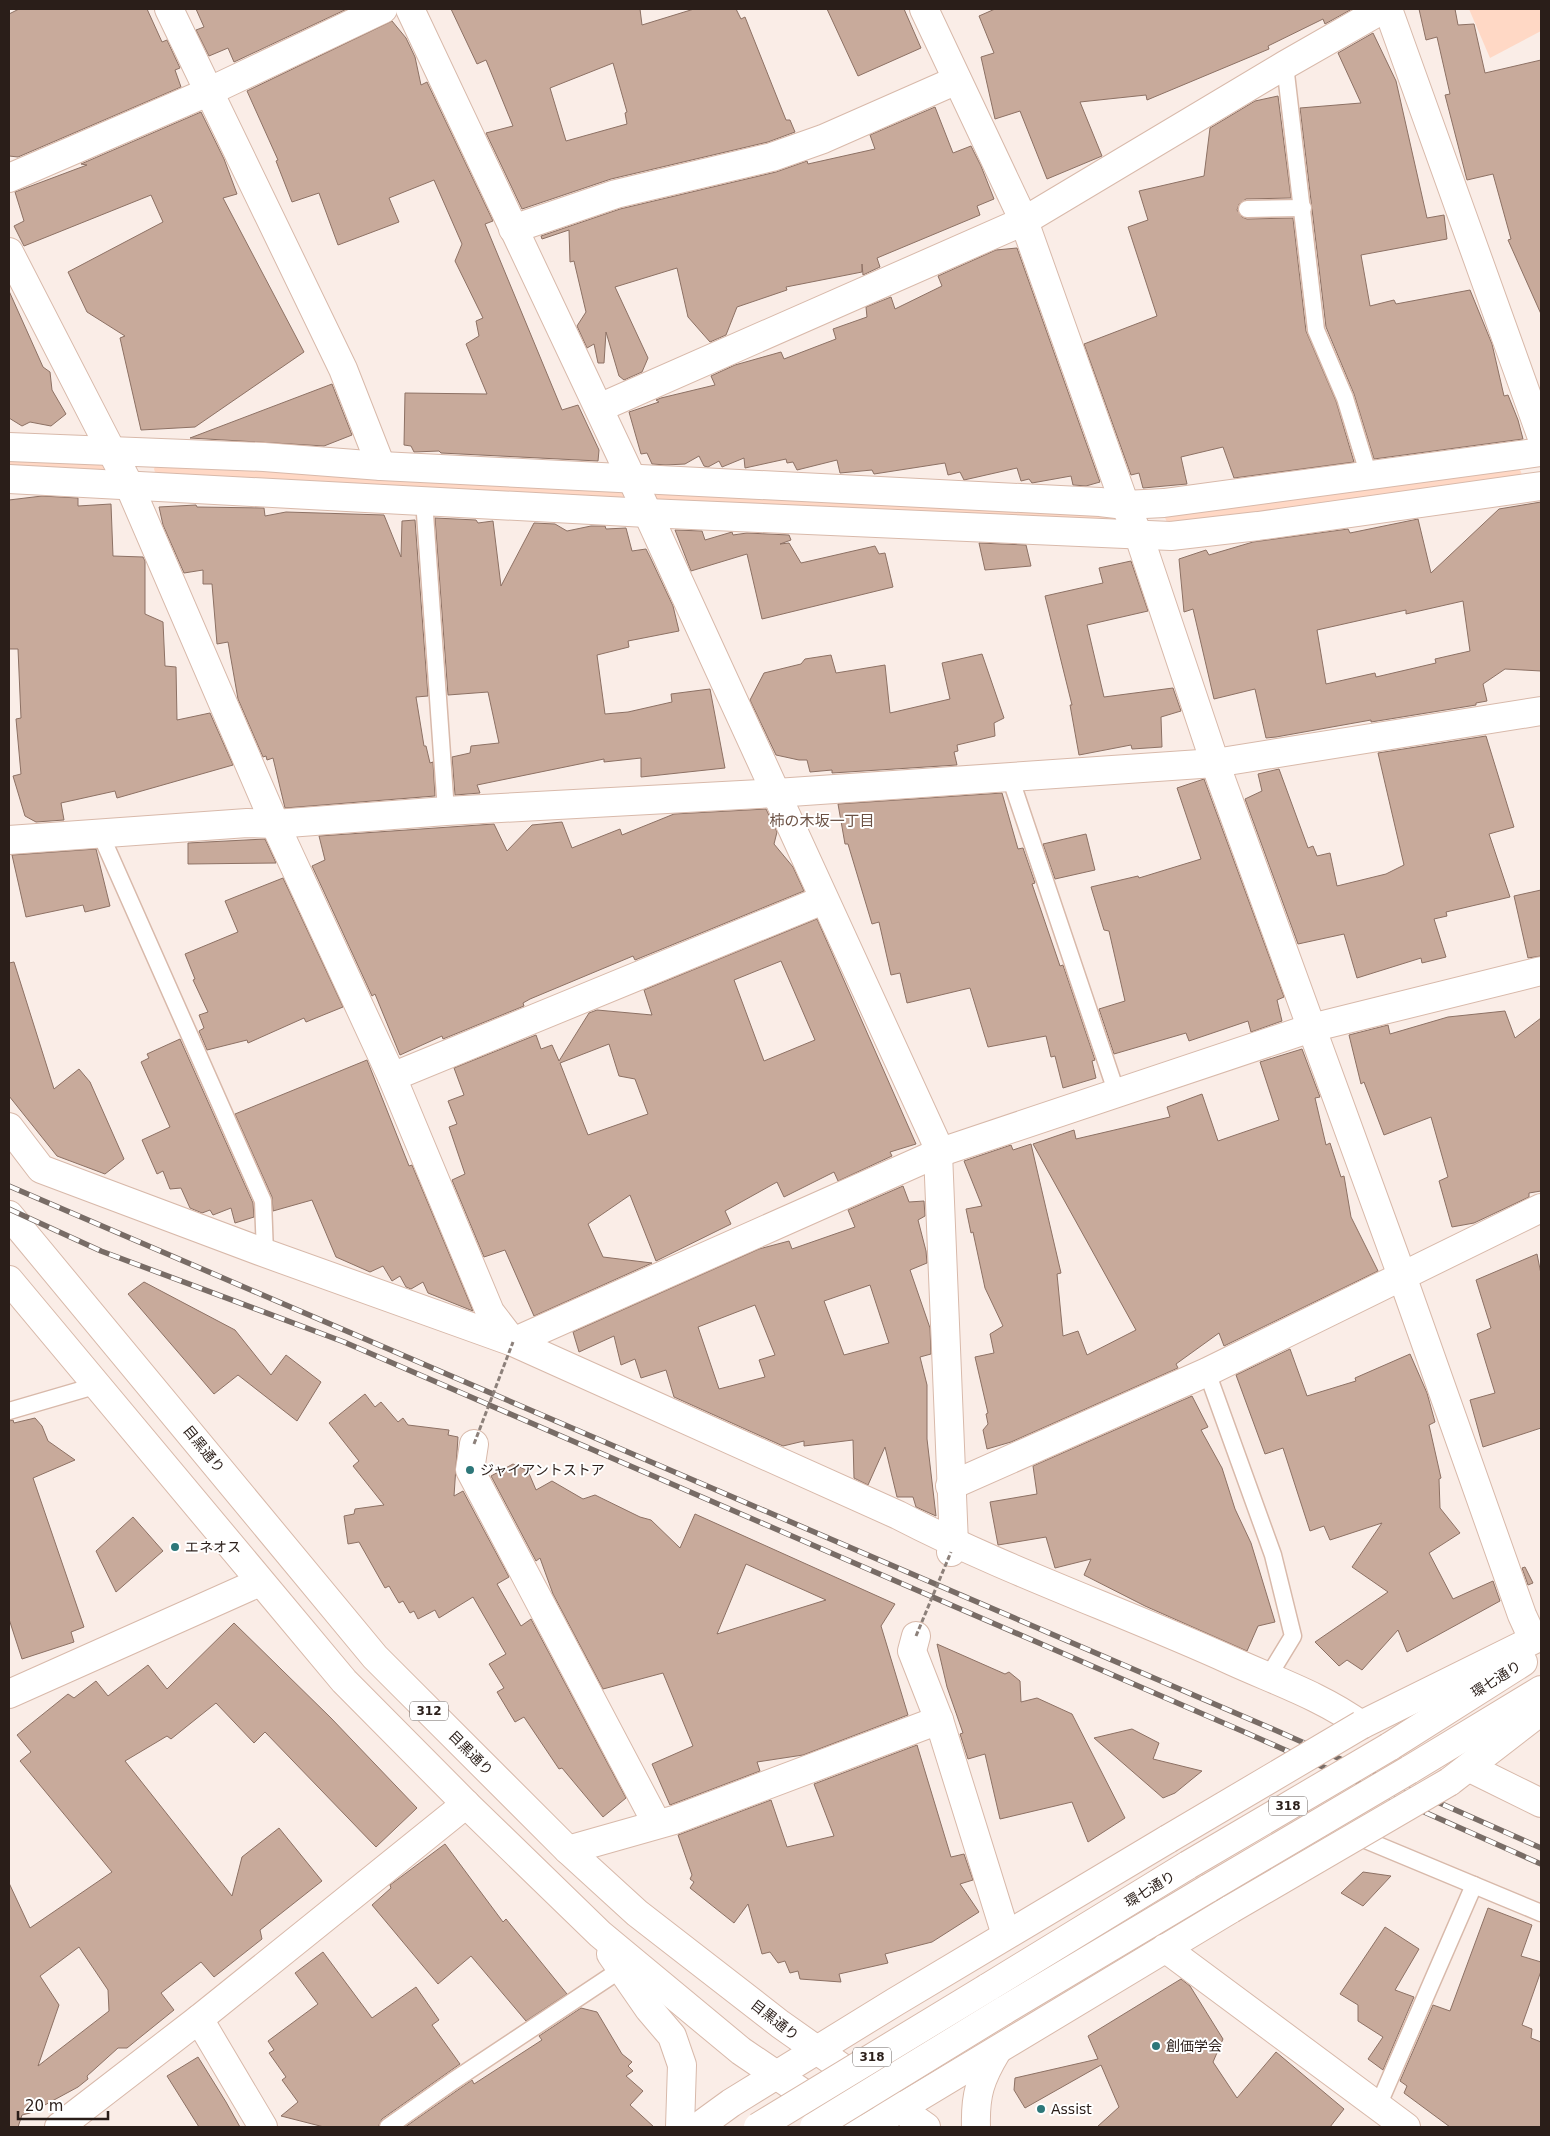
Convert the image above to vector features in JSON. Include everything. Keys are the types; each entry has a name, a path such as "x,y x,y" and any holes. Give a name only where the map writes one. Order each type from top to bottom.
{"street":[{"path":"169,9 343,369 382,466"},
{"path":"9,178 208,92 383,9"},
{"path":"410,9 632,477 823,900 935,1140 938,1153 953,1548"},
{"path":"698,2127 731,2103 1006,1935 1361,1726 1539,1642 1522,1615 1402,1276 1215,762 1139,536 1125,505 1024,221 924,9"},
{"path":"599,408 1024,221 1285,65 1351,16 1383,9"},
{"path":"1388,9 1541,435"},
{"path":"513,229 616,194 772,157 823,139 957,80"},
{"path":"9,252 129,485 275,824 392,1077 490,1312 512,1342"},
{"path":"9,447 264,457 382,466 632,477 1100,502 1125,505 1164,503 1541,452"},
{"path":"9,480 1139,536 1171,536 1258,526 1541,486"},
{"path":"9,840 247,823 275,824 446,811 776,793 1215,762 1541,711"},
{"path":"392,1077 823,900"},
{"path":"512,1342 938,1153 1311,1028 1541,971"},
{"path":"9,1128 41,1168 265,1253 512,1342 889,1511 953,1548 1268,1677 1338,1708 1361,1726"},
{"path":"950,1486 1207,1372 1541,1208"},
{"name":"目黒通り","path":"9,1215 375,1657 568,1850 637,1913 816,2051 926,2127"},
{"name":"312","path":"9,1281 344,1681 466,1804 600,1934 775,2076 853,2127"},
{"path":"474,1444 470,1470 657,1824"},
{"path":"9,1694 260,1582"},
{"path":"916,1636 912,1651 940,1720 1006,1935"},
{"name":"環七通り","path":"758,2127 1188,1865 1389,1746 1539,1642"},
{"name":"318","path":"814,2127 1003,2011 1541,1690"},
{"path":"869,2127 1165,1948 1460,1775 1541,1711"},
{"path":"568,1850 674,1820 940,1720"},
{"path":"1460,1775 1541,1803"},
{"path":"59,2127 199,2019 466,1804"},
{"path":"600,1934 620,1970 672,2036 682,2065 680,2127"},
{"path":"1165,1948 1406,2127"},
{"path":"199,2019 263,2127"},
{"path":"976,2127 976,2102 980,2081 997,2051"}],"lane":[{"path":"1285,65 1316,330 1345,398 1369,476"},
{"path":"1247,209 1303,208"},
{"path":"424,500 446,811"},
{"path":"1010,777 1117,1094"},
{"path":"100,834 263,1201 265,1253"},
{"path":"1207,1372 1273,1556 1293,1636 1268,1677"},
{"path":"9,1411 98,1385"},
{"path":"1356,1836 1541,1913"},
{"path":"1378,2106 1474,1885"},
{"path":"388,2127 453,2081 620,1970"}],"path":[{"path":"474,1444 512,1342"},
{"path":"916,1636 953,1548"}],"shaded area":[{"path":"1469,9 1541,9 1541,31 1490,58"},
{"path":"9,453 101,460 109,474 9,474"},
{"path":"156,464 623,488 624,499 157,478 154,469"},
{"path":"1518,464 1522,475 1521,479 1168,525 1164,515"},
{"path":"649,486 1109,509 1121,523 661,508"}],"building":[{"path":"19,9 147,9 162,42 167,40 180,68 175,70 181,87 18,157 9,156 9,14"},
{"path":"196,9 347,9 234,62 228,48 209,56 196,30 204,27"},
{"path":"451,9 640,9 642,25 694,9 736,9 741,19 745,17 786,120 790,120 795,132 768,142 611,179 522,209 486,133 513,126 486,60 477,64","holes":["613,63 627,112 625,113 627,124 566,141 550,88"]},
{"path":"827,9 904,9 921,48 858,76"},
{"path":"995,9 1352,9 1325,24 1323,19 1268,46 1269,49 1147,100 1146,95 1080,102 1102,156 1047,179 1020,111 995,119 981,57 994,53 979,16"},
{"path":"1419,9 1455,9 1458,25 1474,24 1485,73 1541,60 1541,314 1508,240 1511,239 1493,174 1467,180 1445,95 1450,94 1437,37 1426,40"},
{"path":"392,21 406,38 415,57 421,85 427,82 493,221 485,224 562,410 578,405 599,450 598,461 441,453 439,451 414,452 411,446 404,445 405,393 487,394 466,344 479,336 476,321 483,318 455,261 462,244 434,180 389,198 399,222 338,245 319,193 292,202 276,161 278,160 247,91"},
{"path":"1373,33 1396,81 1427,218 1444,215 1447,239 1361,255 1370,306 1394,300 1396,304 1470,290 1492,344 1504,396 1508,395 1523,439 1374,459 1354,394 1326,327 1300,108 1361,103 1338,53"},
{"path":"1278,96 1291,198 1246,199 1239,204 1237,210 1242,217 1247,219 1293,218 1306,331 1336,401 1354,462 1234,478 1223,447 1181,457 1187,484 1143,488 1139,473 1131,475 1084,344 1157,316 1128,227 1148,220 1139,191 1204,176 1210,128 1255,101"},
{"path":"935,107 953,153 971,146 981,166 994,199 977,206 980,215 877,258 880,267 863,275 862,264 862,272 786,287 787,290 737,307 726,335 710,342 688,317 677,268 615,287 648,358 642,372 624,380 619,376 606,332 604,363 598,363 594,344 587,348 577,326 586,312 574,261 570,262 569,230 542,239 541,236 620,209 776,172 807,161 808,164 875,149 870,135"},
{"path":"201,112 224,159 237,194 223,198 304,352 195,427 141,430 120,338 125,336 87,312 68,272 163,222 151,195 24,246 14,226 24,221 15,192 87,165 81,164"},
{"path":"1017,248 1100,482 1086,486 1073,485 1071,476 1032,483 1029,479 1021,481 1017,468 964,480 960,472 948,475 945,463 874,474 872,470 840,473 837,460 797,470 793,462 787,463 786,459 745,468 744,458 722,467 719,461 708,467 704,466 699,456 685,464 666,465 652,464 647,453 641,454 629,412 659,402 656,400 661,398 715,385 711,376 735,365 781,352 784,359 836,339 833,329 867,317 866,307 891,297 895,309 942,286 938,276 996,250"},
{"path":"9,291 43,367 50,372 52,390 66,414 51,426 30,422 22,426 9,418"},
{"path":"332,384 352,435 324,446 190,438"},
{"path":"42,496 78,498 78,506 111,504 113,556 143,557 145,561 145,614 163,622 165,666 176,667 177,720 210,713 233,765 117,798 115,791 61,803 64,820 36,822 25,816 13,776 21,774 16,719 21,718 18,649 9,649 9,500"},
{"path":"1541,502 1541,671 1505,669 1483,684 1487,701 1476,703 1476,705 1266,738 1255,689 1214,699 1193,609 1184,612 1179,559 1206,550 1209,555 1253,542 1348,529 1350,533 1418,519 1431,573 1499,509","holes":["1463,601 1470,651 1435,659 1436,663 1376,677 1375,673 1326,684 1317,630 1406,610 1406,614"]},
{"path":"196,505 197,507 264,508 265,516 286,512 384,515 401,557 402,521 415,520 428,696 416,697 424,746 426,746 430,763 433,762 435,796 285,808 273,758 267,760 266,756 263,757 238,699 228,642 217,644 212,584 203,584 203,570 184,573 163,525 159,507"},
{"path":"435,518 476,520 478,523 493,521 501,586 534,523 555,524 567,531 591,526 605,526 606,529 626,528 632,551 646,549 673,606 679,631 628,641 629,647 597,655 605,714 628,712 672,702 671,694 710,689 725,768 641,777 641,758 604,762 604,759 477,785 480,793 455,795 452,757 470,753 471,746 499,743 488,692 448,695"},
{"path":"675,530 702,531 705,540 732,532 733,535 747,533 789,535 791,540 780,544 789,543 801,563 875,546 879,554 885,553 893,587 762,619 747,554 691,571"},
{"path":"979,543 1026,545 1031,566 985,570"},
{"path":"1131,561 1148,611 1087,625 1104,697 1173,688 1181,711 1161,717 1162,747 1132,749 1131,745 1079,755 1070,705 1072,705 1045,596 1103,583 1099,568"},
{"path":"982,654 1004,718 994,723 995,736 957,745 958,751 954,752 957,765 832,773 832,770 810,772 807,760 776,755 750,700 764,673 801,664 805,659 831,655 836,673 885,665 890,713 950,699 942,663"},
{"path":"1486,736 1514,827 1489,834 1510,897 1446,912 1447,916 1434,919 1446,957 1422,963 1421,958 1357,978 1344,934 1298,944 1245,799 1262,791 1258,774 1279,769 1308,848 1313,846 1317,856 1330,853 1337,886 1386,874 1404,865 1378,753"},
{"path":"1204,779 1284,997 1277,1000 1282,1021 1251,1032 1248,1021 1189,1041 1186,1033 1114,1054 1099,1009 1125,1001 1109,931 1104,930 1091,887 1138,876 1139,878 1201,859 1177,788"},
{"path":"1002,793 1018,849 1023,848 1035,883 1032,884 1060,966 1063,965 1095,1060 1092,1061 1096,1078 1063,1088 1055,1056 1051,1057 1046,1036 988,1047 970,988 907,1003 900,973 891,975 879,922 872,924 848,844 845,844 838,804"},
{"path":"766,809 777,832 774,844 793,867 804,891 635,960 633,956 530,999 523,1003 524,1006 443,1039 442,1036 400,1055 375,994 372,996 312,866 325,860 319,836 494,824 507,851 532,825 562,822 572,848 620,829 622,835 674,814"},
{"path":"1086,834 1095,870 1055,879 1043,844"},
{"path":"265,839 276,863 188,864 188,843"},
{"path":"96,849 110,906 85,912 83,905 26,917 12,855"},
{"path":"283,878 343,1007 306,1022 304,1018 248,1043 247,1040 207,1050 199,1031 204,1028 199,1015 208,1012 193,980 195,979 185,954 238,932 225,901"},
{"path":"1541,890 1541,956 1528,958 1514,896"},
{"path":"817,919 916,1144 890,1152 892,1156 838,1181 834,1172 784,1197 777,1182 725,1211 731,1224 656,1261 630,1195 588,1224 603,1257 652,1263 534,1316 505,1250 484,1257 452,1180 465,1174 449,1127 457,1124 448,1101 464,1095 454,1068 536,1035 541,1049 552,1045 559,1061 589,1013 597,1010 652,1015 644,990","holes":["781,961 815,1040 764,1061 734,980","609,1044 619,1076 635,1079 648,1114 588,1135 560,1063"]},
{"path":"14,962 54,1089 79,1069 90,1082 124,1159 105,1174 57,1156 9,1096 9,963"},
{"path":"1505,1011 1515,1038 1541,1018 1541,1191 1529,1193 1529,1197 1474,1223 1452,1227 1439,1181 1448,1177 1431,1117 1384,1135 1364,1082 1361,1084 1349,1035 1388,1025 1390,1034 1448,1017"},
{"path":"180,1039 253,1203 254,1217 235,1223 231,1208 213,1215 210,1210 202,1213 190,1208 181,1188 170,1189 163,1171 157,1174 142,1140 170,1127 141,1062 149,1058 147,1054"},
{"path":"1302,1049 1320,1097 1315,1098 1326,1145 1330,1143 1341,1177 1344,1176 1351,1217 1378,1271 1224,1346 1219,1333 1176,1364 1178,1368 1011,1442 987,1449 983,1430 988,1424 986,1414 988,1413 975,1357 994,1353 990,1334 1003,1326 985,1288 973,1232 971,1233 966,1209 982,1206 964,1161 1011,1145 1013,1150 1031,1144 1061,1273 1057,1274 1063,1336 1078,1331 1087,1355 1136,1330 1033,1144 1074,1130 1076,1139 1170,1117 1167,1107 1202,1094 1218,1141 1279,1120 1260,1062"},
{"path":"367,1060 409,1166 412,1165 473,1311 428,1293 423,1282 411,1289 406,1287 400,1276 392,1281 383,1266 370,1272 336,1257 312,1200 273,1211 272,1197 235,1114"},
{"path":"903,1186 909,1202 924,1201 925,1216 918,1220 927,1263 910,1270 930,1328 931,1354 920,1357 927,1385 927,1439 936,1516 916,1507 913,1497 897,1497 885,1447 868,1485 854,1478 853,1440 804,1446 804,1441 783,1446 674,1397 666,1370 641,1378 635,1359 621,1365 614,1336 579,1352 573,1332 759,1249 789,1241 792,1249 855,1227 848,1210","holes":["870,1285 889,1343 844,1355 824,1301","755,1305 775,1355 759,1360 765,1377 719,1389 698,1327"]},
{"path":"1537,1254 1541,1274 1541,1428 1483,1447 1470,1400 1495,1393 1477,1334 1491,1328 1476,1280"},
{"path":"144,1282 235,1330 271,1375 286,1355 321,1382 297,1421 238,1375 214,1394 128,1294"},
{"path":"1290,1349 1307,1396 1356,1381 1355,1378 1410,1354 1427,1393 1435,1422 1429,1425 1441,1478 1439,1479 1440,1508 1460,1533 1429,1553 1453,1599 1493,1581 1500,1601 1407,1652 1398,1630 1362,1670 1347,1660 1339,1666 1315,1642 1388,1592 1352,1567 1382,1523 1330,1540 1324,1526 1310,1531 1283,1448 1265,1454 1236,1375"},
{"path":"365,1394 375,1407 381,1402 398,1422 403,1418 408,1425 449,1430 448,1435 458,1437 454,1496 463,1491 509,1577 497,1584 521,1626 531,1619 626,1798 603,1817 562,1768 559,1769 524,1717 515,1722 497,1692 504,1688 489,1664 506,1654 473,1597 439,1618 435,1610 418,1619 414,1611 410,1613 403,1601 399,1603 389,1586 385,1588 359,1542 348,1544 344,1516 354,1514 355,1509 384,1505 353,1466 359,1461 329,1423"},
{"path":"1192,1396 1208,1427 1201,1430 1222,1468 1235,1509 1251,1543 1275,1622 1258,1626 1247,1651 1145,1606 1084,1575 1091,1559 1055,1568 1046,1537 998,1545 990,1502 1037,1494 1033,1466"},
{"path":"35,1418 42,1426 48,1441 75,1460 33,1478 84,1627 71,1632 74,1642 22,1659 9,1619 9,1421 13,1420 14,1423"},
{"path":"513,1464 528,1471 536,1490 552,1481 583,1499 595,1495 640,1517 651,1520 680,1548 695,1514 895,1604 881,1626 908,1715 803,1755 757,1762 760,1771 670,1805 652,1764 693,1746 663,1673 603,1689 553,1594 540,1558 536,1561 491,1476","holes":["746,1564 826,1600 717,1634"]},
{"path":"133,1517 163,1551 116,1592 96,1551"},
{"path":"1525,1567 1533,1583 1528,1585 1522,1568"},
{"path":"234,1623 331,1718 417,1808 376,1847 265,1732 254,1743 216,1703 171,1739 167,1736 125,1761 232,1896 242,1857 279,1828 322,1881 260,1930 262,1939 214,1977 201,1962 161,1993 174,2010 127,2048 118,2048 87,2076 88,2079 78,2087 30,2113 22,2115 18,2127 9,2127 9,1883 30,1928 112,1872 20,1761 31,1752 17,1735 68,1694 74,1698 96,1681 108,1696 148,1665 167,1689","holes":["79,1947 108,1990 109,2011 38,2066 59,2005 40,1976"]},
{"path":"937,1644 1005,1674 1009,1672 1020,1681 1021,1702 1037,1698 1072,1714 1125,1818 1088,1842 1072,1802 1000,1819 985,1754 968,1759 960,1734 963,1733 947,1687"},
{"path":"1132,1729 1159,1743 1153,1759 1202,1771 1175,1793 1163,1798 1094,1738"},
{"path":"917,1745 951,1857 964,1854 973,1880 960,1884 979,1912 932,1942 885,1954 888,1963 839,1974 841,1982 800,1979 798,1971 790,1973 785,1961 778,1963 770,1952 762,1954 748,1904 734,1923 690,1888 694,1882 690,1879 692,1875 678,1835 771,1800 787,1847 834,1836 814,1784"},
{"path":"445,1844 503,1922 506,1919 567,1994 526,2021 471,1956 438,1984 372,1905 391,1888 390,1885"},
{"path":"1363,1872 1391,1876 1363,1906 1341,1893"},
{"path":"1488,1908 1532,1925 1521,1956 1541,1962 1541,1971 1522,2025 1532,2029 1531,2038 1541,2042 1541,2127 1450,2127 1404,2093 1407,2086 1400,2081 1433,2005 1450,2011"},
{"path":"1385,1927 1419,1949 1395,1990 1414,1997 1383,2070 1368,2059 1383,2037 1358,2021 1358,2005 1340,1994"},
{"path":"323,1952 372,2018 416,1987 439,2020 432,2025 460,2064 382,2119 378,2127 324,2127 281,2116 298,2102 282,2080 286,2077 269,2053 274,2050 268,2041 318,2004 295,1973"},
{"path":"1181,1979 1190,1986 1223,2039 1213,2062 1237,2098 1276,2052 1344,2109 1330,2127 1097,2127 1119,2107 1101,2065 1025,2108 1014,2090 1015,2078 1098,2059 1088,2036"},
{"path":"581,2008 597,2012 622,2054 632,2062 628,2066 633,2071 626,2076 643,2091 630,2105 654,2127 405,2127 472,2080 474,2084 542,2040 539,2036"},
{"path":"198,2057 240,2127 199,2127 167,2076"}],"railway":[{"path":"9,1186 1275,1730 1541,1848"},
{"path":"9,1209 101,1251 344,1342 1249,1734 1541,1864"}],"place":[{"name":"ジャイアントストア","path":"470,1470"},
{"name":"エネオス","path":"175,1547"},
{"name":"創価学会","path":"1156,2046"},
{"name":"Assist","path":"1041,2109"}],"district":[{"name":"柿の木坂一丁目","path":"822,821"}]}
